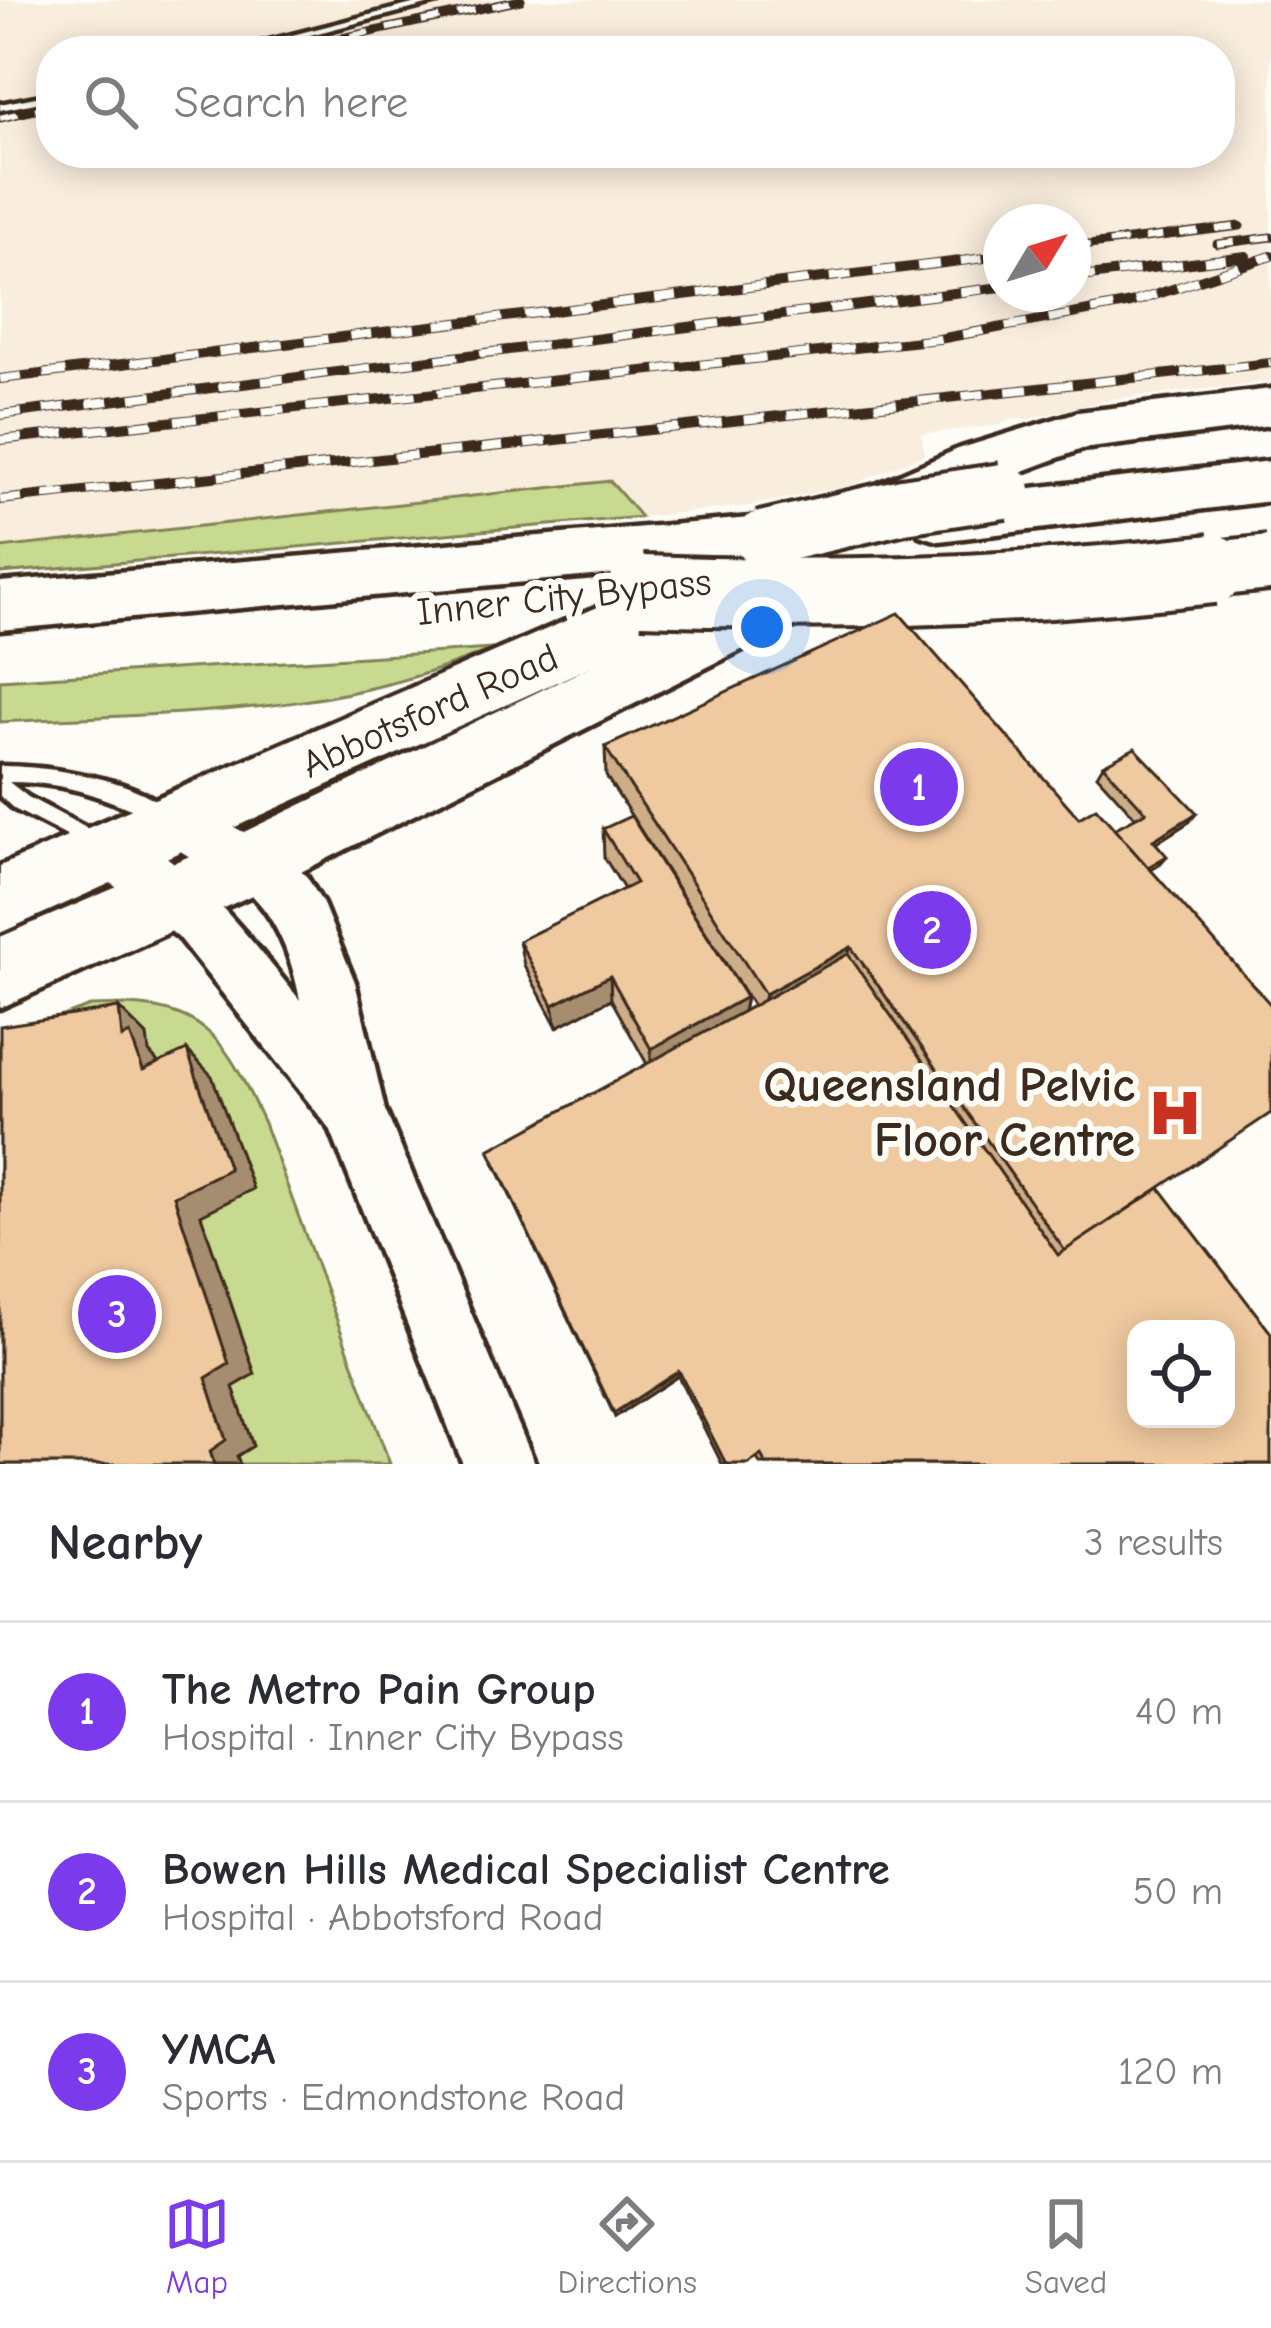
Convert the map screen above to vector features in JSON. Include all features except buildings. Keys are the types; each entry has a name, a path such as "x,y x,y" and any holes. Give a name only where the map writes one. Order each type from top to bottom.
{"highway":[{"name":"Abbotsford Road","path":"0,900 978,463 1078,431 1271,407"},
{"path":"740,542 903,506 1271,441"},
{"name":"Inner City Bypass","path":"0,606 740,542 1271,482"},
{"name":"Inner City Bypass","path":"0,649 627,591 1173,531 1264,565"},
{"path":"627,591 802,596 1056,587 1264,565"},
{"name":"Abbotsford Road","path":"0,973 252,862 733,626"}],"street":[{"path":"180,822 252,862 295,906 320,960 353,1112 499,1464"},
{"path":"110,850 175,897 220,944 353,1112"}],"lane":[{"path":"296,36 441,0"},
{"path":"0,107 36,100"},
{"path":"0,774 55,772 113,789 180,822"},
{"path":"0,785 21,803 110,850"}],"shaded area":[{"path":"0,0 1271,0 1271,382 1112,399 1000,425 921,434 925,454 852,485 749,506 641,517 610,481 0,548"}],"green space":[{"path":"610,481 641,517 0,573 0,548"},
{"path":"492,649 431,672 310,700 189,713 0,722 0,680"},
{"path":"90,1006 156,1008 199,1025 241,1075 264,1123 390,1464 0,1464 0,1039"}],"railway":[{"path":"352,36 521,0"},
{"path":"0,118 36,110"},
{"path":"1091,245 1240,226"},
{"path":"1217,244 1271,237"},
{"path":"1091,276 1246,256"},
{"path":"0,440 939,339 1131,303 1271,256"},
{"path":"0,379 983,258"},
{"path":"0,415 983,289"},
{"path":"0,500 1271,363"}],"place":[{"name":"The Metro Pain Group","path":"919,787"},
{"name":"Bowen Hills Medical Specialist Centre","path":"932,930"},
{"name":"Queensland Pelvic Floor Centre","path":"1175,1113"},
{"name":"YMCA","path":"117,1314"}]}
